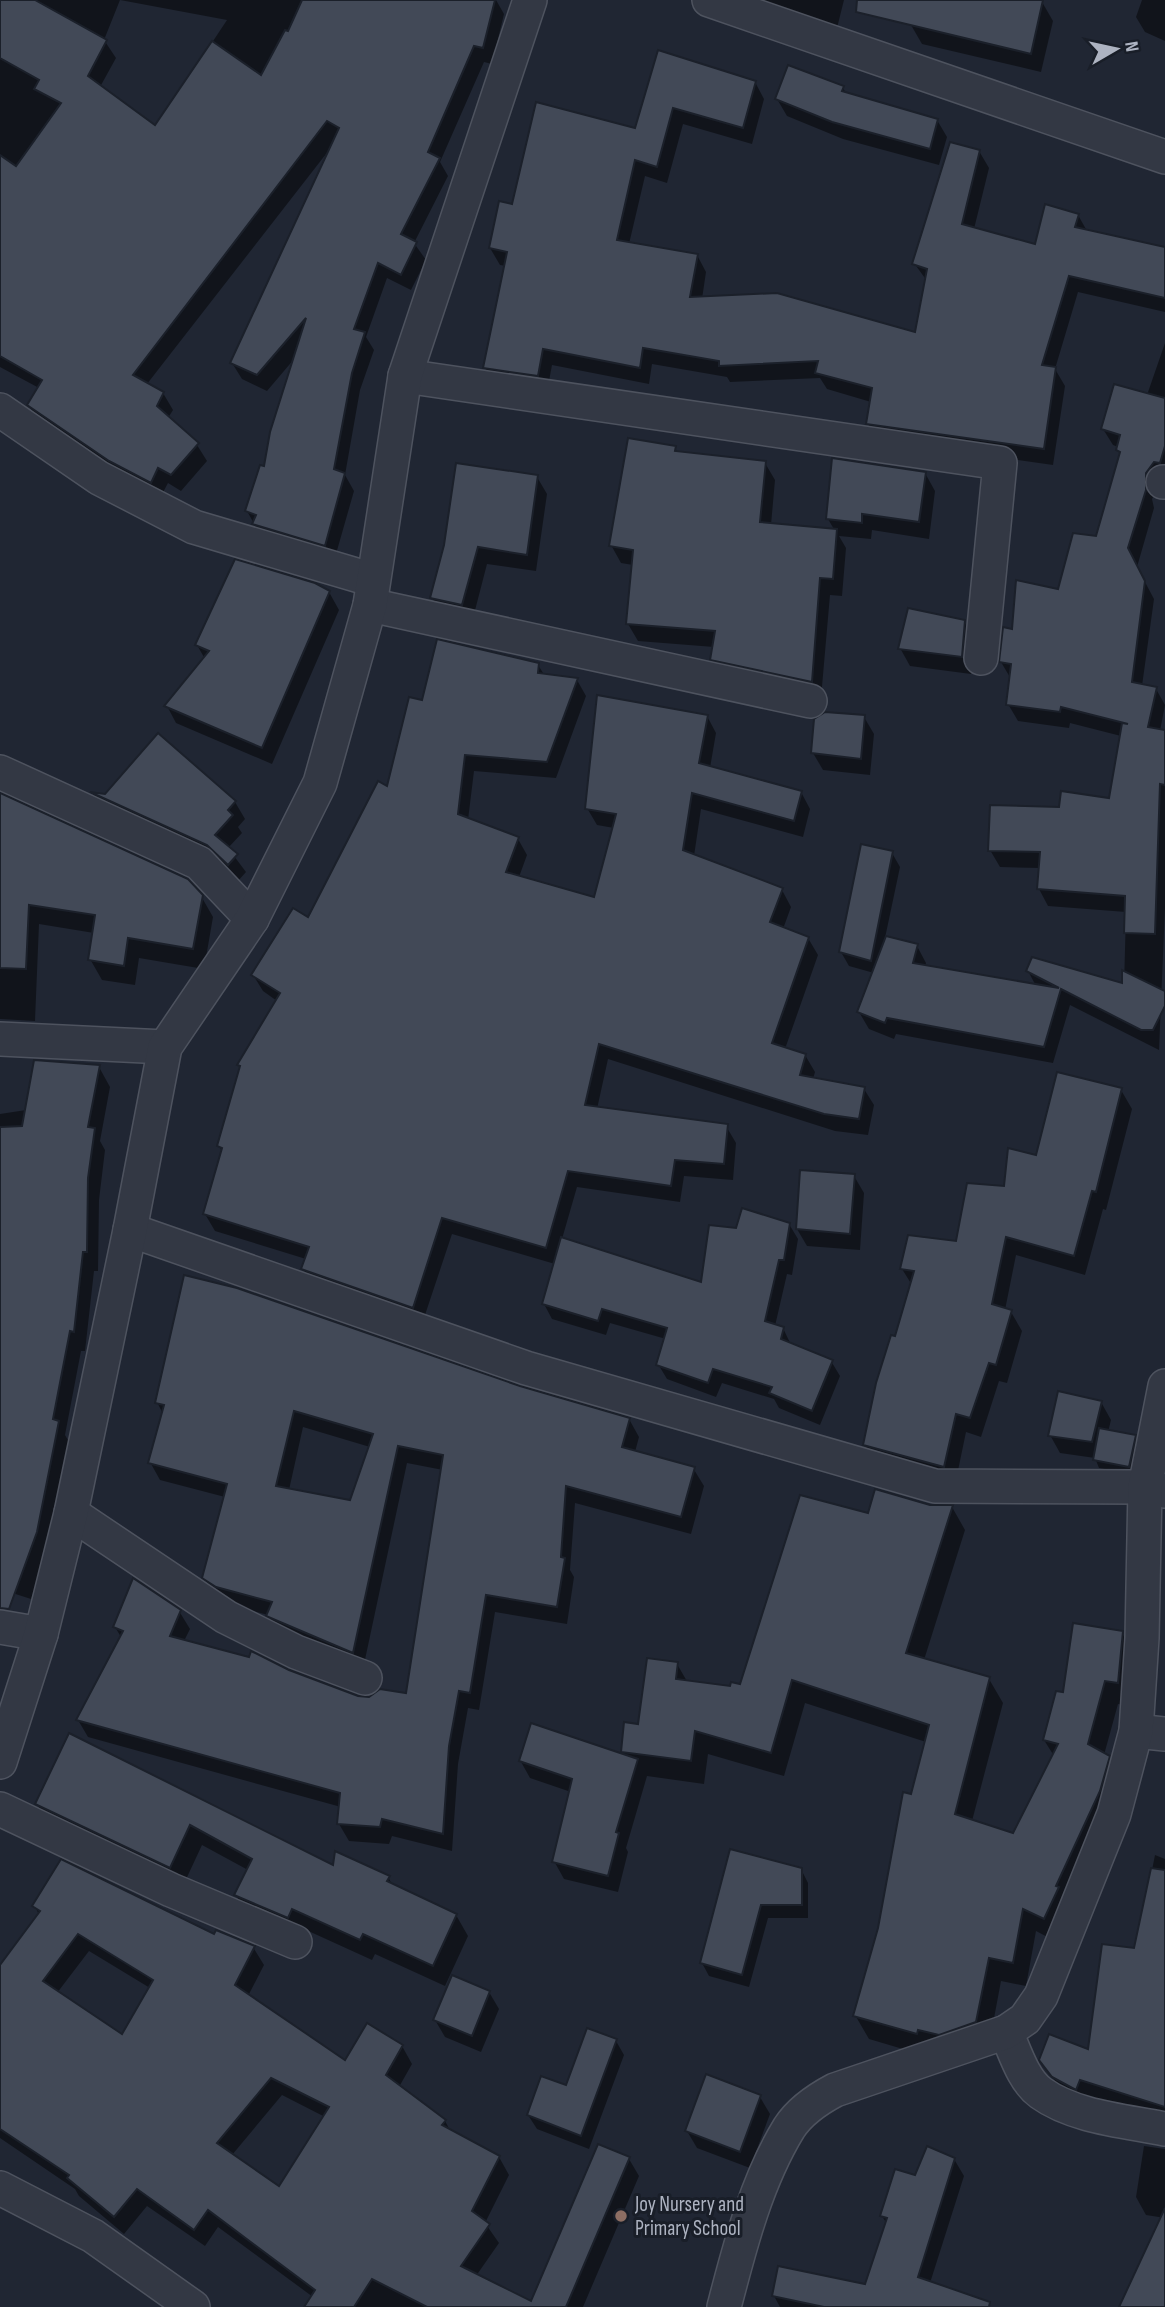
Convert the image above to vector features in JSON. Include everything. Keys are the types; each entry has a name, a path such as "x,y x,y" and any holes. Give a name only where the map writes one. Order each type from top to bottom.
{"street":[{"path":"0,1762 41,1634 71,1513 131,1230 165,1047 252,919 320,783 372,592 405,376 530,0"},
{"path":"709,0 1165,156"},
{"path":"405,376 1000,463 981,658"},
{"path":"0,410 99,478 194,527 372,592 810,701"},
{"path":"0,772 199,863 252,919"},
{"path":"0,1039 165,1047"},
{"path":"131,1230 526,1368 935,1486 1155,1489"},
{"path":"723,2307 748,2218 790,2127 814,2101 835,2090 1006,2032 1025,2019 1041,1996 1114,1814 1151,1732 1142,1638 1165,1386"},
{"path":"71,1513 226,1617 296,1652 365,1678"},
{"path":"0,1627 41,1634"},
{"path":"0,1809 171,1891 295,1942"},
{"path":"1006,2032 1023,2071 1040,2092 1074,2109 1165,2129"},
{"path":"0,2188 93,2236 193,2307"}],"building":[{"path":"0,0 35,0 107,40 88,76 155,125 212,41 261,75 285,30 288,31 302,0 495,0 483,48 474,46 428,152 440,158 401,234 417,242 401,275 378,263 354,329 365,332 352,373 334,469 345,473 325,546 252,524 256,515 245,511 260,465 264,466 270,432 306,318 257,375 230,363 339,128 327,121 133,375 164,392 157,406 199,443 171,475 158,468 151,483 109,461 27,405 42,380 0,356 0,155 16,166 61,103 34,89 39,80 0,58"},
{"path":"857,0 1043,0 1031,54 856,12"},
{"path":"658,50 756,81 743,128 673,108 657,167 635,160 617,240 698,254 690,297 777,293 915,332 927,269 912,264 950,142 980,150 962,224 1035,244 1045,204 1079,214 1075,227 1165,247 1165,298 1069,276 1042,365 1056,367 1044,449 866,424 872,388 815,373 818,361 719,366 719,361 643,348 640,368 543,349 538,376 483,368 507,252 489,248 499,201 512,204 536,102 635,128"},
{"path":"788,65 844,86 842,91 938,119 930,149 832,122 775,99"},
{"path":"1114,384 1165,398 1165,446 1160,463 1154,462 1146,473 1146,490 1128,548 1145,581 1132,682 1157,687 1148,727 1165,730 1165,785 1160,784 1155,934 1124,933 1125,896 1037,889 1040,852 988,851 990,805 1059,807 1061,791 1109,798 1122,723 1128,724 1061,707 1060,712 1006,705 1011,664 999,662 1003,627 1012,629 1016,580 1058,589 1073,533 1096,536 1120,452 1116,450 1120,435 1101,429"},
{"path":"628,438 676,446 675,451 766,461 760,522 837,529 833,579 820,578 812,682 710,660 715,631 626,624 633,550 609,546"},
{"path":"832,458 926,472 919,522 862,514 862,523 826,519"},
{"path":"456,463 538,475 527,555 478,547 462,605 430,598 444,545"},
{"path":"235,559 315,583 330,591 262,748 164,706 209,651 195,645"},
{"path":"908,608 965,620 962,657 898,649"},
{"path":"437,639 539,663 538,673 578,678 547,762 465,755 458,814 519,837 506,872 594,897 616,814 585,809 597,695 708,715 699,763 802,791 794,821 692,793 683,850 783,888 770,922 809,937 772,1043 806,1054 800,1075 865,1087 859,1119 824,1114 599,1044 585,1105 728,1124 724,1164 675,1160 671,1186 568,1171 546,1248 442,1218 413,1308 301,1269 309,1247 203,1214 222,1148 217,1146 240,1066 237,1065 280,993 251,975 293,908 308,917 378,781 387,786 409,697 422,700"},
{"path":"825,712 865,715 861,759 811,753 814,719"},
{"path":"158,733 236,801 228,810 233,815 215,835 238,854 228,865 207,845 90,792 105,794"},
{"path":"0,793 188,879 203,895 193,949 128,938 124,966 88,960 95,915 29,905 26,969 0,968"},
{"path":"861,844 893,851 871,961 839,952"},
{"path":"886,936 918,944 913,963 1059,988 1026,971 1032,957 1122,983 1122,970 1165,991 1165,1006 1153,1030 1141,1030 1061,989 1044,1047 887,1018 885,1023 857,1012"},
{"path":"34,1060 100,1065 88,1127 95,1128 88,1178 87,1252 83,1252 74,1332 70,1331 53,1419 59,1421 37,1532 9,1609 0,1608 0,1127 22,1126"},
{"path":"1057,1072 1122,1088 1096,1192 1092,1191 1074,1256 1006,1237 992,1304 1012,1310 996,1365 989,1363 970,1418 956,1414 944,1467 863,1445 876,1383 891,1335 895,1336 914,1271 900,1269 908,1235 956,1241 967,1183 1004,1186 1008,1148 1036,1155"},
{"path":"800,1170 855,1174 850,1234 796,1229"},
{"path":"742,1208 790,1223 784,1260 779,1260 765,1321 784,1327 781,1339 833,1360 812,1411 769,1393 772,1387 713,1369 708,1383 656,1365 667,1328 602,1309 598,1321 542,1304 561,1237 701,1282 709,1225 736,1228"},
{"path":"184,1275 237,1288 520,1386 630,1418 622,1447 695,1467 681,1517 566,1486 561,1557 565,1558 557,1607 486,1595 470,1693 459,1691 449,1746 443,1834 382,1819 380,1827 337,1824 340,1793 76,1720 123,1631 113,1627 133,1578 181,1610 170,1636 249,1657 251,1651 289,1670 358,1696 369,1697 380,1689 406,1693 443,1455 398,1446 353,1653 266,1616 272,1602 216,1587 202,1578 227,1484 148,1463 164,1405 155,1403","holes":["294,1411 373,1434 350,1500 276,1486"]},
{"path":"1058,1391 1102,1401 1092,1442 1048,1436"},
{"path":"1099,1428 1136,1435 1129,1467 1093,1460"},
{"path":"875,1489 930,1505 953,1505 906,1653 990,1677 955,1814 1013,1833 1058,1744 1043,1740 1056,1691 1063,1692 1073,1623 1123,1631 1118,1683 1105,1681 1088,1744 1110,1756 1100,1791 1056,1886 1059,1887 1044,1919 1023,1909 1013,1963 989,1958 976,2022 939,2035 918,2030 917,2034 853,2016 878,1928 903,1792 911,1794 929,1725 792,1680 771,1753 695,1731 691,1761 621,1752 624,1722 638,1724 647,1658 678,1662 676,1679 730,1686 731,1682 740,1684 800,1495 868,1513"},
{"path":"531,1723 638,1759 616,1832 619,1833 608,1876 552,1862 572,1779 519,1761"},
{"path":"69,1733 333,1865 335,1851 390,1876 387,1881 457,1914 433,1966 363,1934 360,1940 292,1909 288,1918 234,1895 252,1859 190,1825 170,1868 35,1804"},
{"path":"730,1849 802,1868 802,1905 761,1905 742,1975 700,1963"},
{"path":"61,1859 214,1934 216,1930 255,1946 235,1985 345,2060 367,2023 403,2045 386,2075 446,2120 442,2125 500,2156 472,2211 490,2224 461,2266 531,2301 598,2144 630,2157 566,2307 427,2307 372,2279 354,2307 304,2307 315,2290 208,2210 194,2230 137,2189 114,2217 67,2178 69,2175 0,2129 0,1965 40,1911 32,1906","holes":["78,1934 153,1980 122,2034 43,1981","271,2078 329,2107 279,2186 217,2143"]},
{"path":"1151,1868 1165,1870 1165,2107 1080,2080 1076,2090 1052,2077 1039,2060 1049,2034 1088,2049 1102,1944 1134,1948"},
{"path":"452,1975 490,1991 472,2036 433,2020"},
{"path":"587,2028 617,2039 581,2136 527,2115 541,2076 566,2085"},
{"path":"706,2074 761,2095 740,2152 685,2131"},
{"path":"927,2146 955,2158 918,2277 990,2302 989,2307 824,2307 772,2296 778,2266 865,2284 887,2218 880,2216 895,2169 915,2175"},
{"path":"1165,2208 1165,2307 1119,2307"}],"place":[{"name":"Joy Nursery and Primary School","path":"621,2216"}]}
